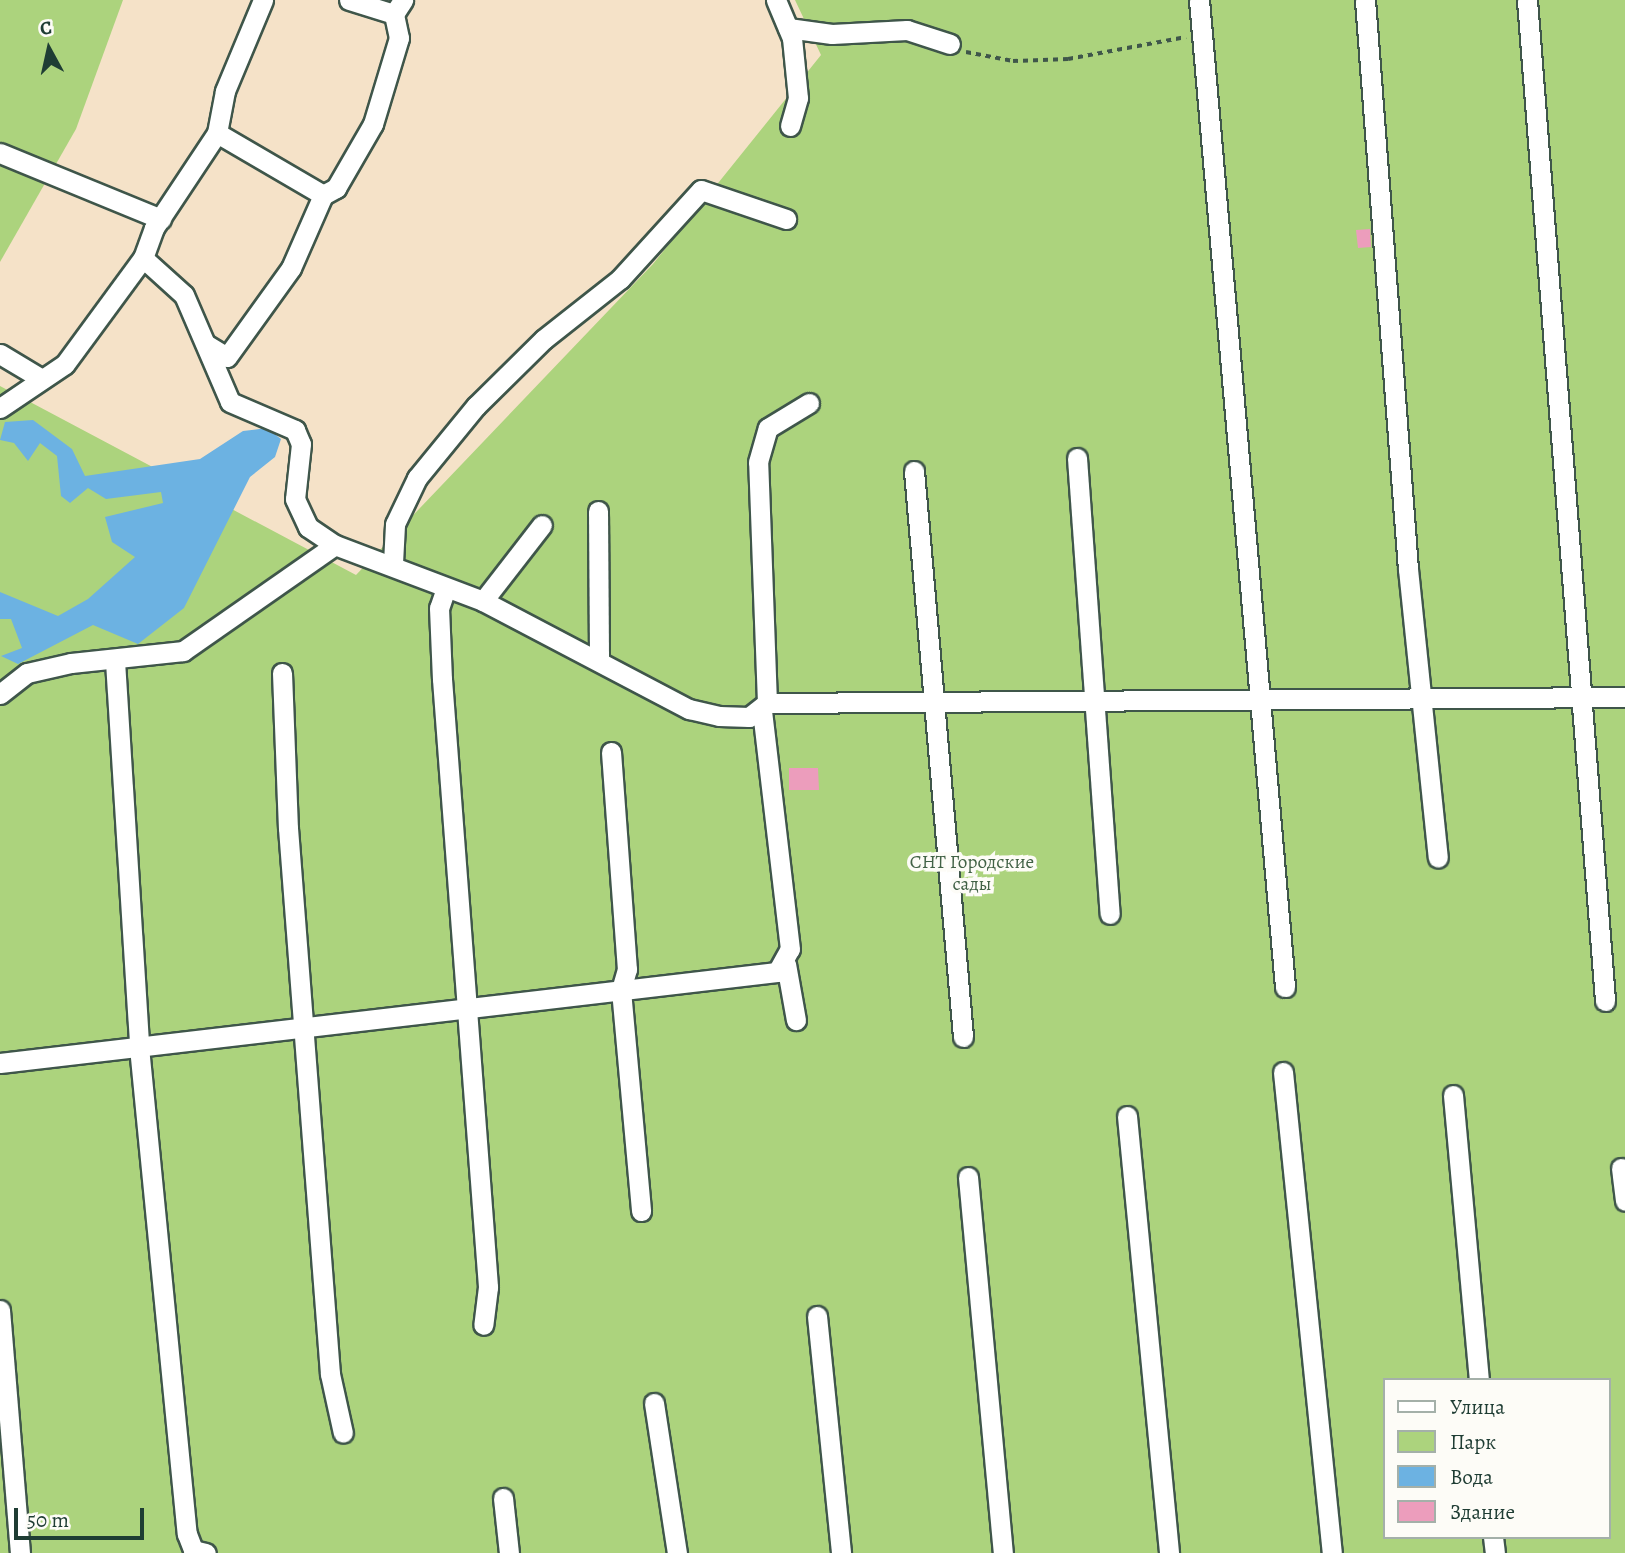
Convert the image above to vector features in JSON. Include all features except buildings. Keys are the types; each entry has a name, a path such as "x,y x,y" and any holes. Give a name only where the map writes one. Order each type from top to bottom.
{"street":[{"path":"0,408 40,378 65,364 143,258 161,219 218,133 225,92 263,0"},
{"path":"207,345 227,357 263,312 323,195 336,188 373,124 399,38 399,7 349,0"},
{"path":"776,0 788,28 797,98 790,126"},
{"path":"1199,0 1257,701 1285,987"},
{"path":"1364,0 1422,700 1438,857"},
{"path":"1527,0 1605,1001"},
{"path":"788,28 832,34 907,30 950,44"},
{"path":"218,133 323,195"},
{"path":"0,153 161,219"},
{"path":"393,563 395,524 417,478 476,406 544,339 620,279 701,190 786,219"},
{"path":"143,258 184,295 207,345 218,386 230,402 295,430 301,444 295,499 308,527 335,545 393,563 446,588 483,601 689,709 729,716 765,707 1625,697"},
{"path":"0,354 40,378"},
{"path":"796,1020 786,964 765,707 758,462 768,428 810,403"},
{"path":"1077,458 1110,914"},
{"path":"914,471 963,1037"},
{"path":"598,511 599,660"},
{"path":"483,601 542,526"},
{"path":"0,694 27,673 183,651 335,545"},
{"path":"446,588 440,632 465,1008 488,1287 483,1325"},
{"path":"115,661 139,1046 187,1534 193,1550 214,1552"},
{"path":"282,673 303,1027 330,1374 343,1433"},
{"path":"611,752 627,969 621,990 641,1211"},
{"path":"0,1063 777,972 786,964"},
{"path":"1283,1072 1332,1553"},
{"path":"1453,1094 1479,1378"},
{"path":"1127,1116 1169,1553"},
{"path":"1621,1168 1625,1202"},
{"path":"968,1177 1003,1553"},
{"path":"0,1310 20,1553"},
{"path":"817,1316 841,1553"},
{"path":"654,1403 677,1553"},
{"path":"503,1498 509,1553"}],"path":[{"path":"950,44 1027,61 1202,36"}],"green space":[{"path":"0,0 123,0 76,129 0,262"},
{"name":"СНТ Городские сады","path":"795,0 1625,0 1625,1553 0,1553 0,386 356,575 653,264 821,55"}],"water":[{"path":"33,420 72,449 85,476 200,459 243,431 267,428 281,439 275,457 250,477 184,608 138,644 93,625 18,664 1,656 22,648 11,619 0,619 0,592 58,616 88,599 135,557 112,542 105,517 163,503 161,492 106,499 88,488 70,503 61,496 57,456 40,443 28,461 14,443 0,440 5,422"}]}
